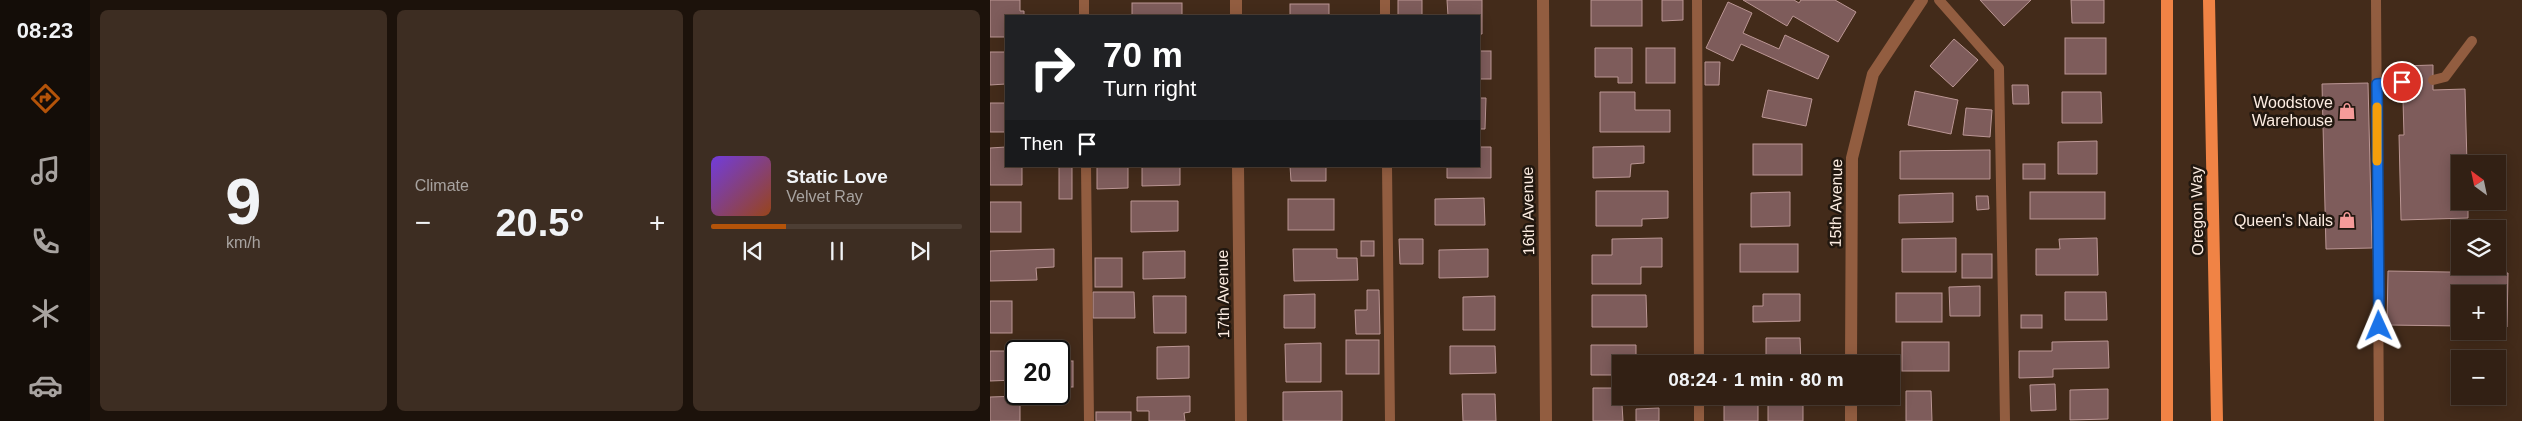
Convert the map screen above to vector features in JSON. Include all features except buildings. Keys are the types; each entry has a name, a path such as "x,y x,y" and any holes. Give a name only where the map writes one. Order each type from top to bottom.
{"main road":[{"name":"Oregon Way","path":"2167,0 2168,421"},
{"name":"Oregon Way","path":"2209,0 2217,421"}],"street":[{"path":"1236,0 1236,15"},
{"name":"16th Avenue","path":"1542,0 1546,421"},
{"name":"15th Avenue","path":"1851,355 1852,158 1873,74 1922,0"},
{"name":"17th Avenue","path":"1238,167 1241,421"},
{"path":"1851,405 1851,421"}],"lane":[{"path":"1084,0 1084,15"},
{"path":"1385,0 1385,15"},
{"path":"1697,0 1699,355"},
{"path":"1939,0 1999,68 2005,421"},
{"path":"2376,0 2380,421"},
{"path":"2433,80 2445,77 2472,41"},
{"path":"2377,84 2402,82"},
{"path":"1086,167 1089,421"},
{"path":"1387,167 1390,421"},
{"path":"1699,405 1699,421"}],"slow traffic":[{"path":"2377,107 2377,161"}],"place":[{"name":"Woodstove Warehouse","path":"2347,111"},
{"name":"Queen's Nails","path":"2347,220"}],"route":[{"path":"2379,326 2377,84 2402,82"}]}
